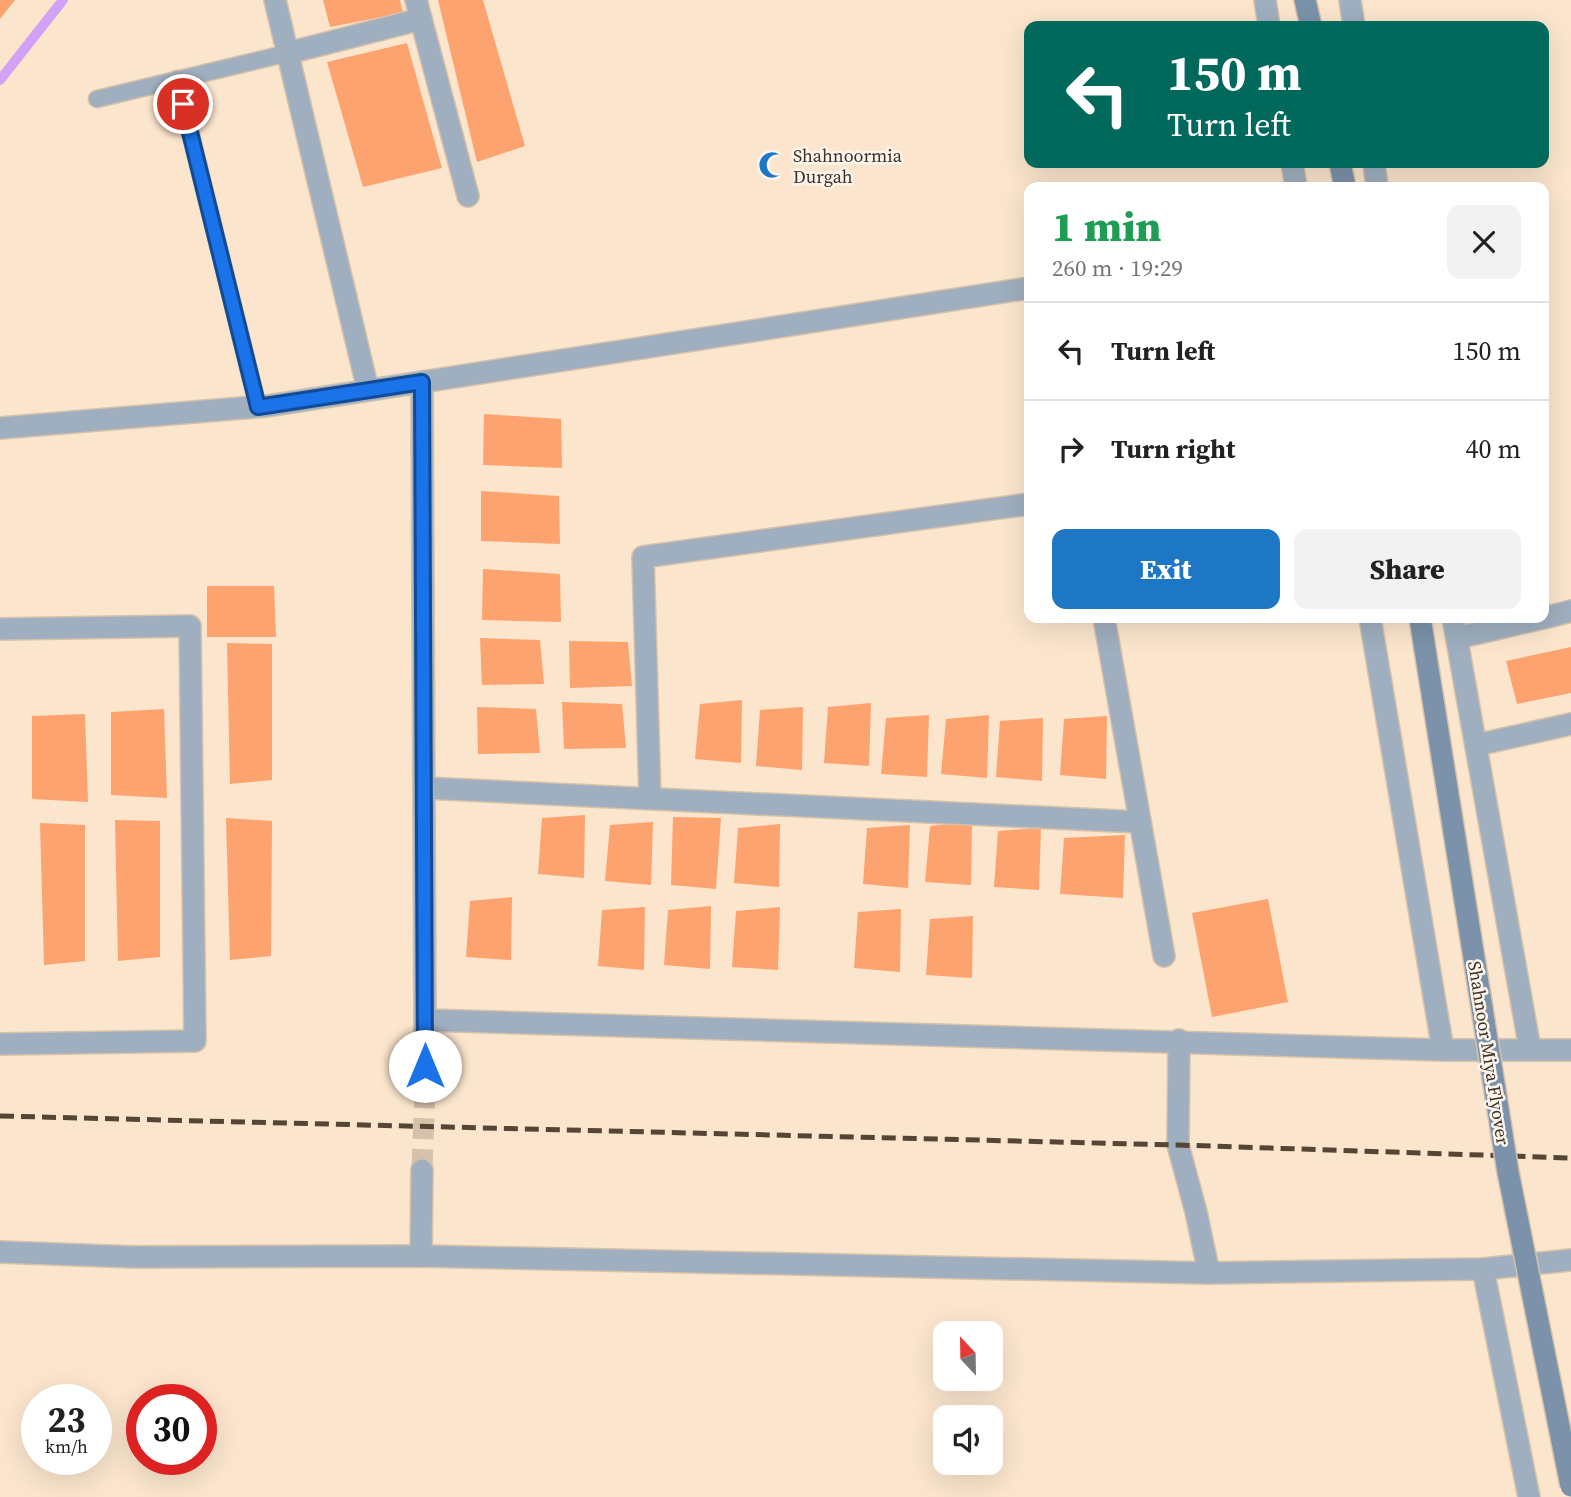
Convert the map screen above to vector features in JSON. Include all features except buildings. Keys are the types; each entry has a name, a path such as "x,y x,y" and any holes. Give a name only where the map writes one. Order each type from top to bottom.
{"main road":[{"path":"1305,0 1310,21"},
{"name":"Shahnoor Miya Flyover","path":"1421,623 1508,1172 1571,1486"}],"street":[{"path":"275,0 368,390"},
{"path":"1265,0 1268,21"},
{"path":"1350,0 1353,21"},
{"path":"288,53 419,10 468,196"},
{"path":"0,428 258,407 1024,289"},
{"path":"422,382 425,1089"},
{"path":"650,799 642,557 1024,505"},
{"path":"1549,616 1571,611"},
{"path":"1105,623 1164,956"},
{"path":"1371,623 1443,1050"},
{"path":"1499,623 1455,628 1530,1049"},
{"path":"0,629 190,626 195,1041 0,1044"},
{"path":"1476,745 1571,724"},
{"path":"424,788 1140,822"},
{"path":"425,1020 1179,1040 1443,1050 1571,1050"},
{"path":"1179,1040 1178,1145 1209,1273"},
{"path":"421,1256 422,1170"},
{"path":"0,1252 135,1257 421,1256 1209,1273 1483,1269 1571,1259"},
{"path":"1483,1269 1529,1497"}],"lane":[{"path":"97,99 288,53"},
{"path":"177,79 258,407"}],"waterway":[{"path":"0,80 63,0"}],"tunnel":[{"path":"422,1170 425,1089"}],"railway":[{"path":"0,1116 1178,1145 1571,1158"}],"place":[{"name":"Shahnoormia Durgah","path":"772,165"}],"route":[{"path":"183,104 258,407 422,382 425,1066"}]}
